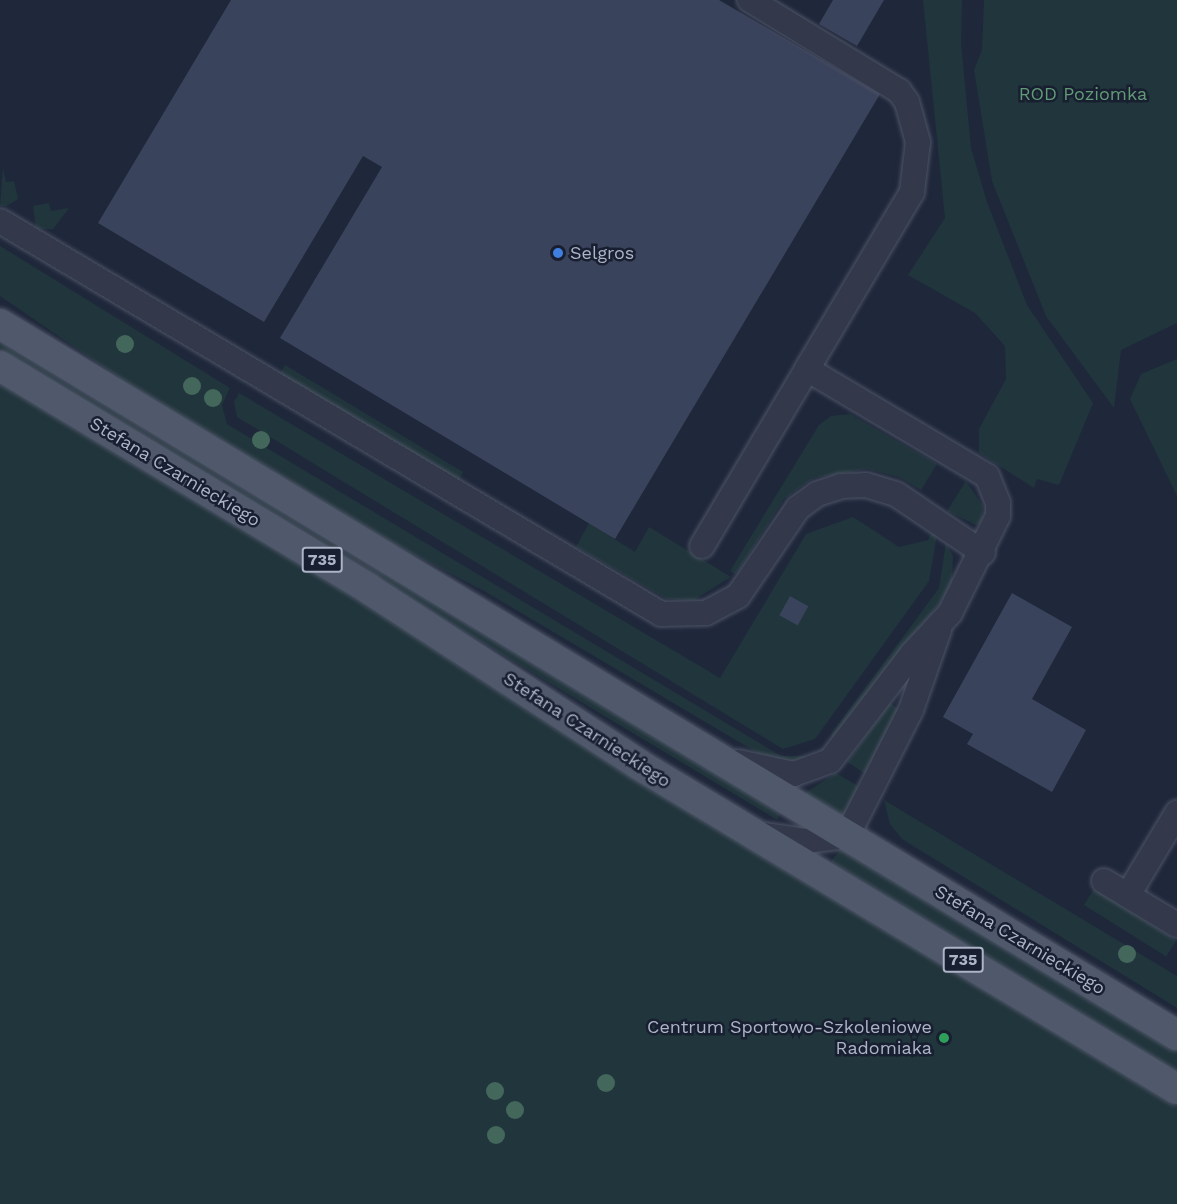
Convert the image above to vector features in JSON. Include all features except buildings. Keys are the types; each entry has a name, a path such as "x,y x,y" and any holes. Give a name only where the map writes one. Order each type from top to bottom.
{"main road":[{"name":"Stefana Czarnieckiego","path":"0,324 1177,1035"},
{"name":"Stefana Czarnieckiego","path":"0,366 379,595 749,832 1177,1089"}],"lane":[{"path":"702,546 912,192 918,142 907,102 899,92 750,0"},
{"path":"0,221 661,614 695,615 727,603 758,573 798,508 817,494 842,486 866,485 896,494 983,553"},
{"path":"749,832 806,841 847,836 911,710 939,630 983,553 998,516 998,503 987,476 807,369"},
{"path":"716,756 781,773 818,768 840,751 912,654 939,630"},
{"path":"1128,895 1177,813"},
{"path":"1104,881 1177,925"}],"green space":[{"path":"923,0 962,0 961,43 971,148 987,202 1027,305 1093,403 1059,485 1037,479 1034,488 979,453 979,429 1006,379 1005,346 975,313 908,275 945,218"},
{"name":"ROD Poziomka","path":"984,0 1177,0 1177,323 1121,350 1114,408 1046,316 992,181 974,70 982,50"},
{"path":"3,168 6,182 14,181 18,199 7,206 0,206"},
{"path":"49,203 51,211 69,208 53,229 36,229 33,206"},
{"path":"0,246 230,388 222,405 227,424 781,756 802,756 815,762 768,759 484,591 360,527 162,407 0,296"},
{"path":"0,340 783,810 777,820 0,353"},
{"path":"1177,359 1177,496 1130,399 1141,374"},
{"path":"285,365 463,472 458,482 279,374"},
{"path":"0,382 380,613 651,788 1177,1107 1177,1204 0,1204"},
{"path":"239,393 720,678 806,534 853,517 899,547 928,540 932,532 937,535 929,581 815,739 783,749 237,417 234,402"},
{"path":"850,414 937,464 921,490 899,477 867,469 814,478 784,499 741,567 735,574 730,571 819,425 831,416"},
{"path":"966,481 983,506 982,523 976,525 947,511"},
{"path":"589,523 635,552 649,527 731,577 694,600 667,599 576,547"},
{"path":"946,542 953,556 952,586 830,748 832,733 939,588"},
{"path":"890,703 900,710 869,776 847,762"},
{"path":"836,773 863,789 844,816 805,793"},
{"path":"884,800 1177,976 1177,1008 902,839 890,824"},
{"path":"840,849 1177,1051 1177,1072 831,862"},
{"path":"1094,889 1176,940 1166,957 1084,905"}],"place":[{"name":"Selgros","path":"558,253"},
{"name":"Centrum Sportowo-Szkoleniowe Radomiaka","path":"944,1038"}]}
